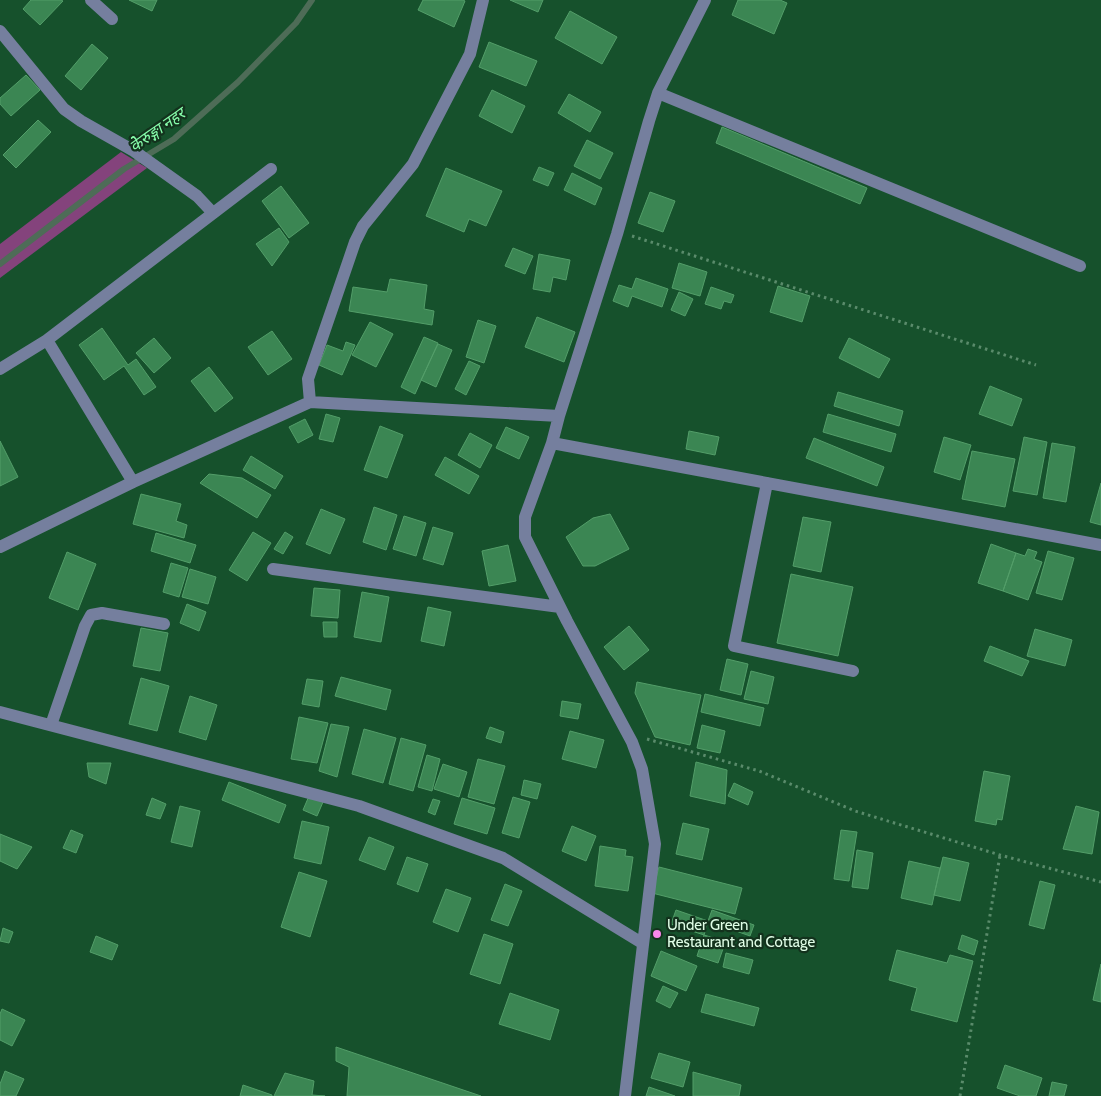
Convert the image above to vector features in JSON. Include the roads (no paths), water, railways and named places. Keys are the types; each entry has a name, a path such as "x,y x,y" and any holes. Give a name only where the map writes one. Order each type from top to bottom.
{"street":[{"path":"91,0 112,19"},
{"path":"310,402 308,379 355,242 363,226 413,164 470,54 483,0"},
{"path":"625,1096 642,943 656,844 642,769 632,742 525,538 525,517 552,444 559,416 617,234 658,93 699,2"},
{"path":"0,31 64,109 81,121 134,151 197,196 213,213"},
{"path":"658,93 1080,266"},
{"path":"0,369 47,340 271,169"},
{"path":"47,340 133,482"},
{"path":"0,547 133,482 310,402 559,416"},
{"path":"552,444 1101,545"},
{"path":"767,483 734,646 854,671"},
{"path":"273,569 560,607"},
{"path":"51,725 85,626 91,615 102,613 164,624"},
{"path":"0,712 359,806 503,858 642,943"}],"waterway":[{"name":"केेरुङ्गा नहर","path":"0,264 124,169 174,139 238,82 296,23 312,0"}],"place":[{"name":"Under Green Restaurant and Cottage","path":"657,934"}]}
